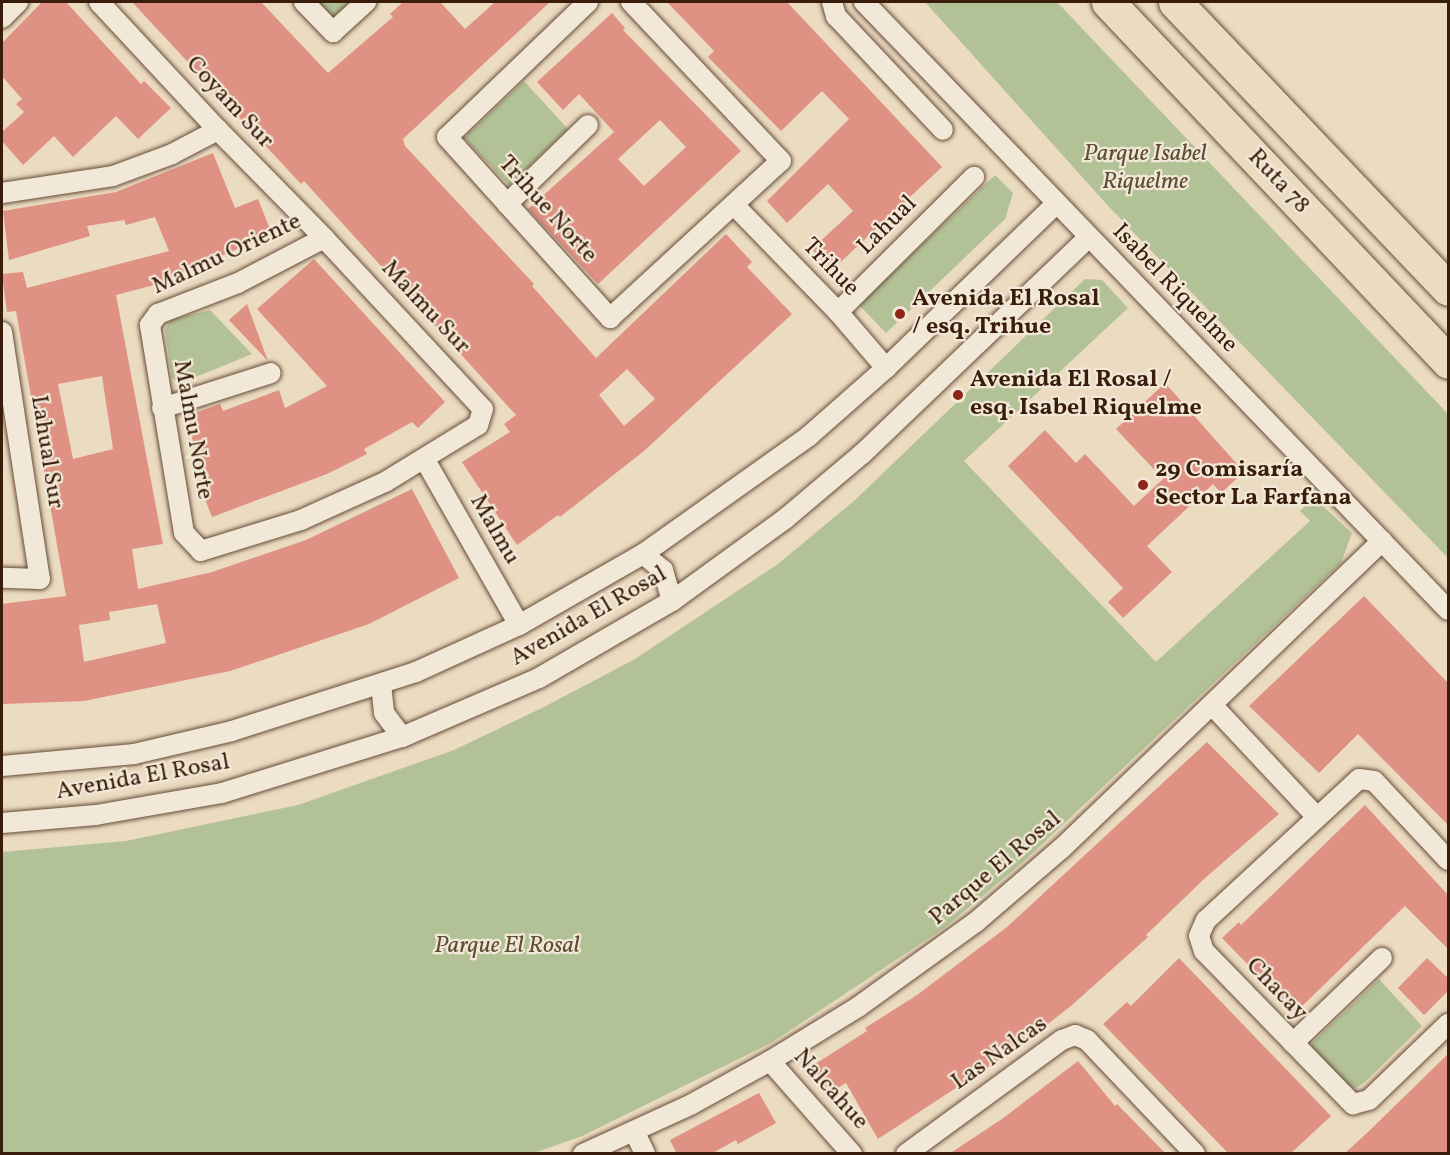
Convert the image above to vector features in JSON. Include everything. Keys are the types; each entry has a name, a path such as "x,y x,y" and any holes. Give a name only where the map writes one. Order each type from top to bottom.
{"highway":[{"name":"Ruta 78","path":"1108,2 1449,362"},
{"name":"Ruta 78","path":"1175,2 1449,289"}],"street":[{"path":"2,18 18,2"},
{"name":"Coyam Sur","path":"99,2 324,238"},
{"path":"304,2 333,32 366,2"},
{"name":"Trihue Norte","path":"588,2 447,137 610,318 734,205"},
{"path":"631,2 781,161 734,205"},
{"path":"832,2 836,16 943,130"},
{"name":"Isabel Riquelme","path":"864,2 1088,238 1449,610"},
{"path":"507,204 588,126"},
{"path":"2,193 113,176 172,154 218,129"},
{"name":"Lahual","path":"838,312 974,177"},
{"name":"Avenida El Rosal","path":"2,766 90,759 184,744 300,712 381,684 519,625 643,554 769,467 886,368 1056,204"},
{"name":"Trihue","path":"734,205 838,312 886,368"},
{"name":"Malmu Oriente","path":"153,319 165,310 238,283 324,238"},
{"name":"Malmu Sur","path":"324,238 480,404 484,415 478,424 424,460"},
{"name":"Avenida El Rosal","path":"2,823 96,815 222,793 402,737 539,678 672,601 753,544 847,468 1088,238"},
{"name":"Malmu Norte","path":"153,319 149,332 162,408 184,533 193,547 209,551 300,520 424,460"},
{"name":"Lahual Sur","path":"2,332 40,579 2,578"},
{"path":"162,408 271,373"},
{"name":"Malmu","path":"424,460 519,625"},
{"name":"Parque El Rosal","path":"583,1154 634,1131 770,1061 866,1001 976,922 1061,849 1382,541"},
{"path":"643,554 663,570 672,601"},
{"path":"381,684 384,712 402,737"},
{"path":"1212,705 1316,816"},
{"name":"Chacay","path":"1449,860 1369,779 1355,780 1206,920 1199,936 1204,951 1349,1102 1361,1105 1449,1024"},
{"path":"1293,1043 1382,958"},
{"name":"Las Nalcas","path":"906,1154 1062,1040 1075,1035 1087,1040 1196,1154"},
{"name":"Nalcahue","path":"770,1061 852,1154"},
{"path":"634,1131 645,1154"}],"green space":[{"path":"311,2 350,2 329,21"},
{"name":"Parque Isabel Riquelme","path":"925,2 1057,2 1448,414 1448,558 1110,208"},
{"path":"524,81 568,129 509,185 464,138"},
{"path":"995,175 1013,193 1005,219 886,333 859,305"},
{"name":"Parque El Rosal","path":"1085,279 1102,280 1128,308 964,461 1156,662 1310,521 1300,511 1314,498 1352,533 1341,563 1023,862 944,928 771,1043 582,1136 534,1153 2,1153 2,852 126,841 298,805 454,750 544,707 635,659 778,564 855,500"},
{"path":"210,310 252,354 181,383 172,378 165,330 170,320"},
{"path":"1379,979 1422,1026 1365,1082 1356,1088 1348,1087 1312,1050 1312,1043"}],"building":[{"path":"42,2 66,2 141,84 144,81 171,108 138,139 116,116 73,157 54,136 23,165 2,141 2,132 24,112 16,104 22,99 2,76 2,43"},
{"path":"132,2 261,2 328,73 393,17 390,14 403,2 440,2 465,29 495,2 550,2 403,139 405,146 534,284 532,286 596,358 726,234 752,262 747,267 792,314 644,451 560,517 558,515 517,545 462,462 510,432 504,424 516,415 304,181 301,184","holes":["627,369 655,399 624,426 599,395"]},
{"path":"667,2 787,2 942,167 831,271 812,249 853,211 828,184 787,223 767,201 849,119 822,91 781,131 708,57 714,51"},
{"path":"612,13 625,28 623,30 741,151 598,284 528,209 614,132 579,94 563,110 537,82","holes":["660,120 686,147 644,186 618,159"]},
{"path":"213,153 235,208 258,199 272,234 154,285 116,295 163,544 132,549 138,589 212,572 306,540 412,489 459,578 369,624 230,671 84,701 2,704 2,604 66,596 16,311 7,312 2,274 23,272 27,288 169,251 155,217 126,225 124,220 87,226 90,236 9,260 3,211 116,192","holes":["102,376 113,449 73,459 58,384","157,604 166,643 84,662 79,625 110,620 109,612"]},
{"path":"314,259 445,402 418,428 412,422 364,449 367,454 327,474 212,517 198,481 207,478 184,417 220,404 223,411 279,390 285,408 327,386 257,309"},
{"path":"247,304 268,361 229,320"},
{"path":"1165,383 1244,472 1221,493 1213,484 1147,546 1172,572 1123,618 1108,602 1123,588 1008,466 1045,430 1076,463 1085,454 1134,506 1163,479 1116,429"},
{"path":"1364,596 1449,684 1449,826 1358,734 1319,773 1249,706"},
{"path":"1207,742 1279,814 1204,879 1146,935 1148,937 1072,1005 1020,1046 878,1139 846,1083 829,1093 812,1066 867,1031 865,1028 917,995 1007,927"},
{"path":"1365,805 1449,896 1449,950 1405,906 1295,1013 1222,938 1239,922 1241,925"},
{"path":"1179,958 1331,1116 1290,1154 1229,1154 1103,1024 1127,1002 1131,1006"},
{"path":"1427,958 1449,979 1449,990 1424,1015 1398,988"},
{"path":"1449,1053 1449,1154 1344,1154 1368,1132"},
{"path":"1078,1061 1115,1106 1117,1104 1166,1154 949,1154 1002,1119"},
{"path":"759,1093 776,1123 738,1144 736,1140 711,1154 677,1154 670,1140"}],"place":[{"name":"Avenida El Rosal / esq. Trihue","path":"900,314"},
{"name":"Avenida El Rosal / esq. Isabel Riquelme","path":"958,395"},
{"name":"29 Comisaría Sector La Farfana","path":"1143,485"}]}
